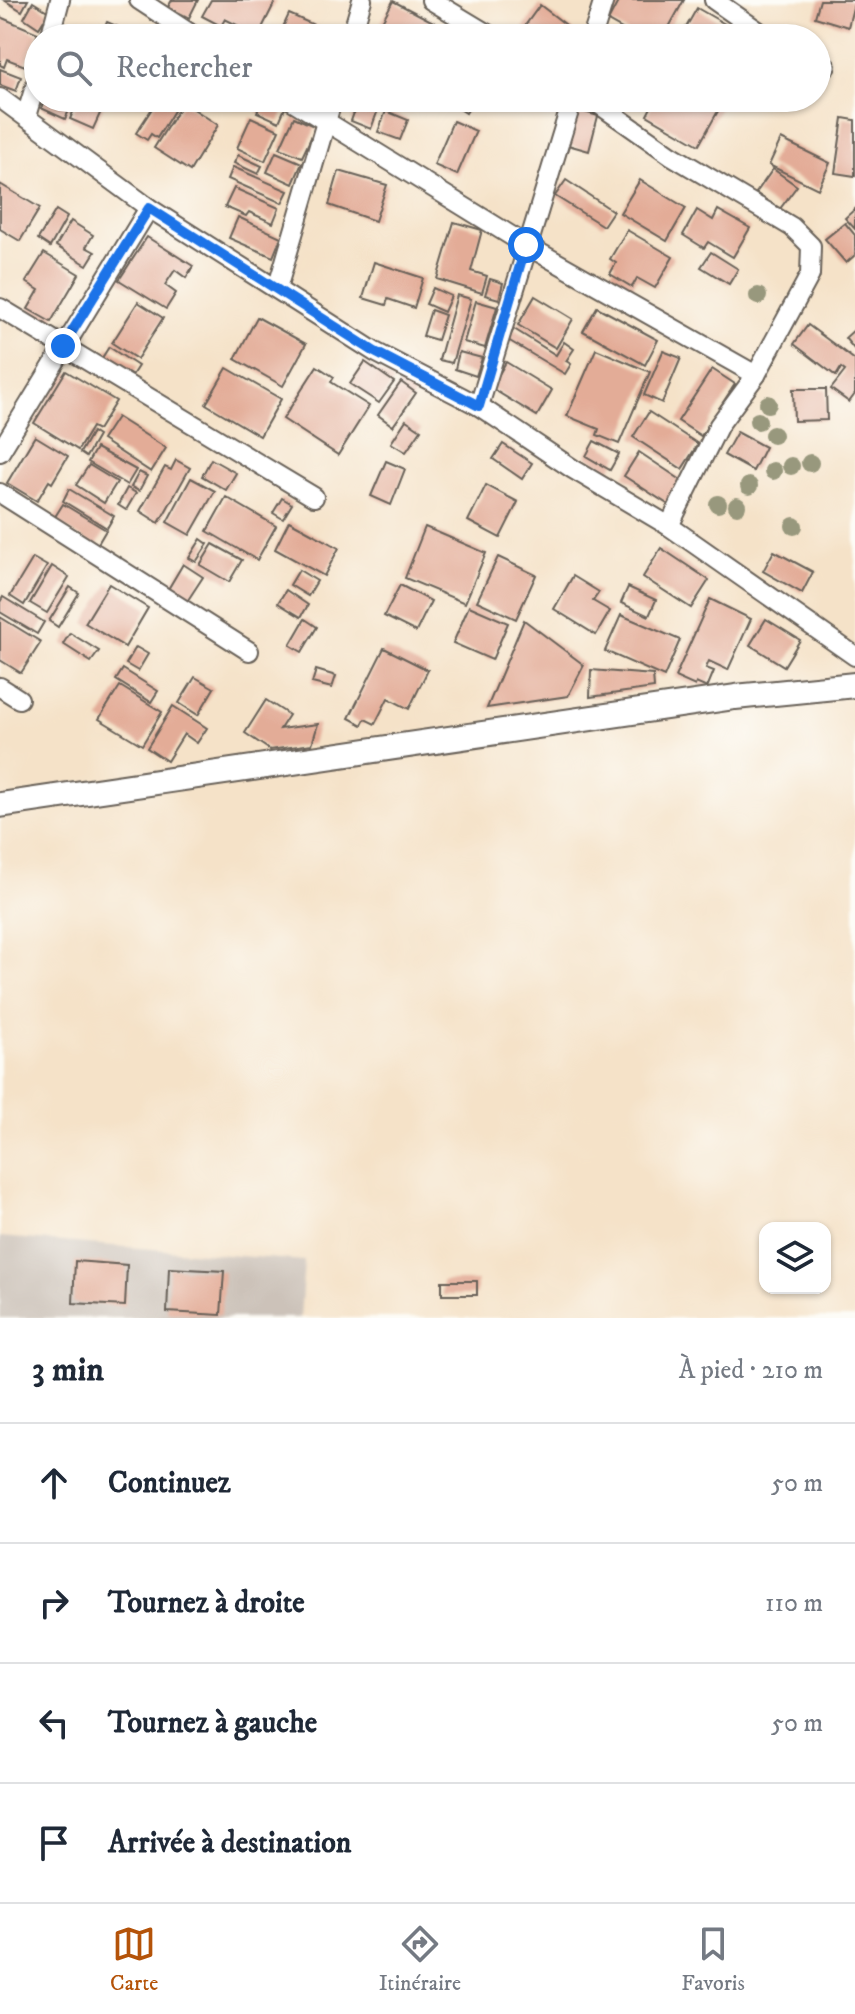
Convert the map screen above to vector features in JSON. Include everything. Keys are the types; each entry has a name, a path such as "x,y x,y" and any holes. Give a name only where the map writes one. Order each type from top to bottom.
{"street":[{"path":"54,24 60,0"},
{"path":"139,0 176,24"},
{"path":"355,24 362,0"},
{"path":"431,0 471,24"},
{"path":"596,24 604,0"},
{"path":"714,0 748,24"},
{"path":"0,98 149,208 375,352 479,406 573,469 669,526 855,656"},
{"path":"26,116 27,112"},
{"path":"310,112 526,245 756,375"},
{"path":"277,289 328,112"},
{"path":"479,406 569,112"},
{"path":"610,112 671,155 792,227 811,246 810,275 756,375 719,425 669,526"},
{"path":"0,452 149,208"},
{"path":"0,308 314,497"},
{"path":"0,493 249,651"},
{"path":"0,805 735,697 855,685"},
{"path":"0,687 19,699"}],"shaded area":[{"path":"0,1237 304,1261 300,1318 0,1318"}],"building":[{"path":"4,0 28,0 22,11"},
{"path":"172,0 198,0 189,18 168,7"},
{"path":"211,0 276,0 264,24 235,24 225,19 222,24 217,24 202,16"},
{"path":"619,0 684,0 671,24 613,24 608,21"},
{"path":"820,0 855,0 848,27 815,17"},
{"path":"393,1 437,24 381,24"},
{"path":"33,2 49,12 42,24 33,24 24,18"},
{"path":"540,5 565,24 526,24"},
{"path":"697,8 725,24 688,24"},
{"path":"289,14 312,24 284,24"},
{"path":"0,17 24,27 24,66 7,59 4,67 0,65"},
{"path":"0,69 21,77 16,91 0,85"},
{"path":"50,112 68,112 65,119"},
{"path":"73,112 101,112 93,129 70,119"},
{"path":"150,112 173,112 157,138 151,134 147,140 136,133"},
{"path":"177,112 198,112 218,125 190,171 154,148"},
{"path":"257,112 283,112 279,122"},
{"path":"354,112 377,112 371,129 351,121"},
{"path":"386,112 408,120 400,140 378,132"},
{"path":"577,112 598,116 589,151 568,145"},
{"path":"649,112 718,112 699,145 647,115"},
{"path":"251,117 279,130 265,161 237,148"},
{"path":"294,117 316,127 302,157 280,148"},
{"path":"843,118 855,120 855,176 835,173"},
{"path":"453,121 476,131 457,175 434,165"},
{"path":"781,139 830,163 818,189 769,165"},
{"path":"276,152 302,163 293,184 267,172"},
{"path":"238,155 262,166 258,174 234,163"},
{"path":"233,167 288,191 282,203 228,179"},
{"path":"773,169 797,186 779,210 756,193"},
{"path":"339,171 387,185 375,221 329,205"},
{"path":"566,180 613,211 603,226 555,196"},
{"path":"640,180 686,208 667,241 620,213"},
{"path":"0,184 40,208 20,241 0,229"},
{"path":"234,188 279,208 273,223 249,212 246,216 225,207"},
{"path":"855,209 855,229 845,218"},
{"path":"56,210 67,217 50,247 38,239"},
{"path":"697,210 713,220 718,210 750,228 733,257 708,242 704,248 683,235"},
{"path":"238,217 281,237 273,257 229,238"},
{"path":"71,221 93,235 86,247 95,252 87,265 56,246"},
{"path":"454,222 482,230 471,271 487,276 482,293 437,279"},
{"path":"845,223 855,235 855,255 846,263 825,239"},
{"path":"627,230 673,257 655,288 637,278 632,287 610,274 616,263 610,259"},
{"path":"147,237 193,266 186,278 175,270 165,285 176,293 166,309 119,280"},
{"path":"711,252 738,269 729,284 701,267"},
{"path":"44,253 79,274 51,322 28,309 39,290 26,282"},
{"path":"374,262 423,278 414,308 388,299 386,305 363,298"},
{"path":"490,279 503,283 499,299 485,295"},
{"path":"433,288 451,296 444,312 426,304"},
{"path":"457,295 471,299 452,363 439,360"},
{"path":"535,296 573,319 556,348 518,325"},
{"path":"476,301 497,307 485,348 464,342"},
{"path":"138,302 163,318 137,359 112,343"},
{"path":"597,307 658,340 645,365 583,331"},
{"path":"431,310 445,315 437,340 423,336"},
{"path":"257,317 306,344 283,386 235,359"},
{"path":"808,325 855,360 855,394 849,402 831,389 845,371 841,368 836,376 794,344"},
{"path":"514,329 556,355 564,342 574,349 566,361 571,364 565,374 508,340"},
{"path":"855,329 855,350 845,338"},
{"path":"109,347 138,366 129,380 100,361"},
{"path":"596,349 650,372 619,444 597,435 599,429 567,416"},
{"path":"663,351 681,358 662,403 644,395"},
{"path":"459,352 482,358 476,376 455,369"},
{"path":"365,362 394,382 379,403 350,384"},
{"path":"506,362 552,390 537,416 491,388"},
{"path":"317,366 334,377 331,382 369,406 338,455 283,419"},
{"path":"227,368 281,399 260,436 206,404"},
{"path":"712,369 735,384 701,436 678,421"},
{"path":"66,371 116,401 98,430 92,427 78,450 34,423"},
{"path":"401,382 416,393 393,426 378,415"},
{"path":"793,389 826,389 827,420 794,421"},
{"path":"649,412 698,444 682,469 633,437"},
{"path":"117,417 166,448 151,472 102,440"},
{"path":"406,420 421,430 406,452 391,443"},
{"path":"92,432 98,436 86,457 80,453"},
{"path":"737,432 765,447 753,471 724,455"},
{"path":"35,436 68,456 37,501 7,483"},
{"path":"594,441 619,454 610,470 586,456"},
{"path":"503,444 532,463 522,479 493,459"},
{"path":"96,448 136,470 127,485 88,462"},
{"path":"639,452 684,482 669,505 624,476"},
{"path":"211,459 236,473 226,490 202,476"},
{"path":"176,460 190,468 159,523 140,511 165,467 171,470"},
{"path":"386,461 405,469 391,505 371,496"},
{"path":"89,465 117,482 104,503 76,485"},
{"path":"139,472 147,476 139,491 131,487"},
{"path":"191,478 215,491 190,535 167,522"},
{"path":"486,485 518,502 500,538 468,521"},
{"path":"127,488 136,493 126,510 118,505"},
{"path":"69,489 114,516 107,528 63,501"},
{"path":"226,497 276,526 257,560 207,531"},
{"path":"282,498 292,504 283,519 273,513"},
{"path":"63,504 106,530 96,547 53,520"},
{"path":"289,521 339,548 324,576 275,549"},
{"path":"425,527 486,553 465,603 405,578"},
{"path":"201,539 208,544 196,562 189,558"},
{"path":"213,544 242,560 229,582 200,565"},
{"path":"661,548 709,580 691,608 643,577"},
{"path":"774,551 813,572 802,593 763,571"},
{"path":"498,557 536,575 516,619 477,601"},
{"path":"33,558 47,566 24,605 10,596"},
{"path":"183,564 203,577 186,603 167,591"},
{"path":"52,566 69,577 47,613 30,603"},
{"path":"299,570 317,581 308,596 290,585"},
{"path":"573,576 599,592 593,601 610,611 596,635 554,609"},
{"path":"109,584 148,608 125,647 85,623"},
{"path":"400,585 431,601 416,632 384,616"},
{"path":"70,587 79,593 58,627 49,621"},
{"path":"628,587 656,600 649,616 621,603"},
{"path":"286,590 308,605 301,617 278,603"},
{"path":"3,597 44,622 37,634 0,612"},
{"path":"710,599 751,619 728,670 709,661 706,668 714,671 707,688 675,677"},
{"path":"469,606 508,623 492,660 453,643"},
{"path":"621,615 680,640 664,677 605,651"},
{"path":"0,617 41,642 21,673 0,660"},
{"path":"305,619 317,627 302,652 290,645"},
{"path":"766,619 800,640 784,666 750,645"},
{"path":"524,620 584,665 568,696 487,708"},
{"path":"70,633 99,651 91,662 63,644"},
{"path":"136,647 148,654 138,671 126,664"},
{"path":"384,648 428,670 409,709 388,698 375,724 365,719 362,725 349,718"},
{"path":"123,669 158,691 151,702 116,680"},
{"path":"316,670 336,676 332,688 312,683"},
{"path":"591,670 653,675 654,688 590,697"},
{"path":"195,677 214,688 198,715 179,703"},
{"path":"120,686 162,712 142,745 99,719"},
{"path":"266,700 289,715 280,729 318,724 312,744 270,750 245,733"},
{"path":"173,706 207,728 197,743 184,734 167,761 147,748"},
{"path":"75,1261 127,1265 125,1306 73,1303"},
{"path":"169,1268 224,1271 221,1315 167,1312"},
{"path":"442,1281 477,1281 477,1295 442,1295"}],"route":[{"path":"63,346 149,208 375,352 479,406 526,245"}]}
